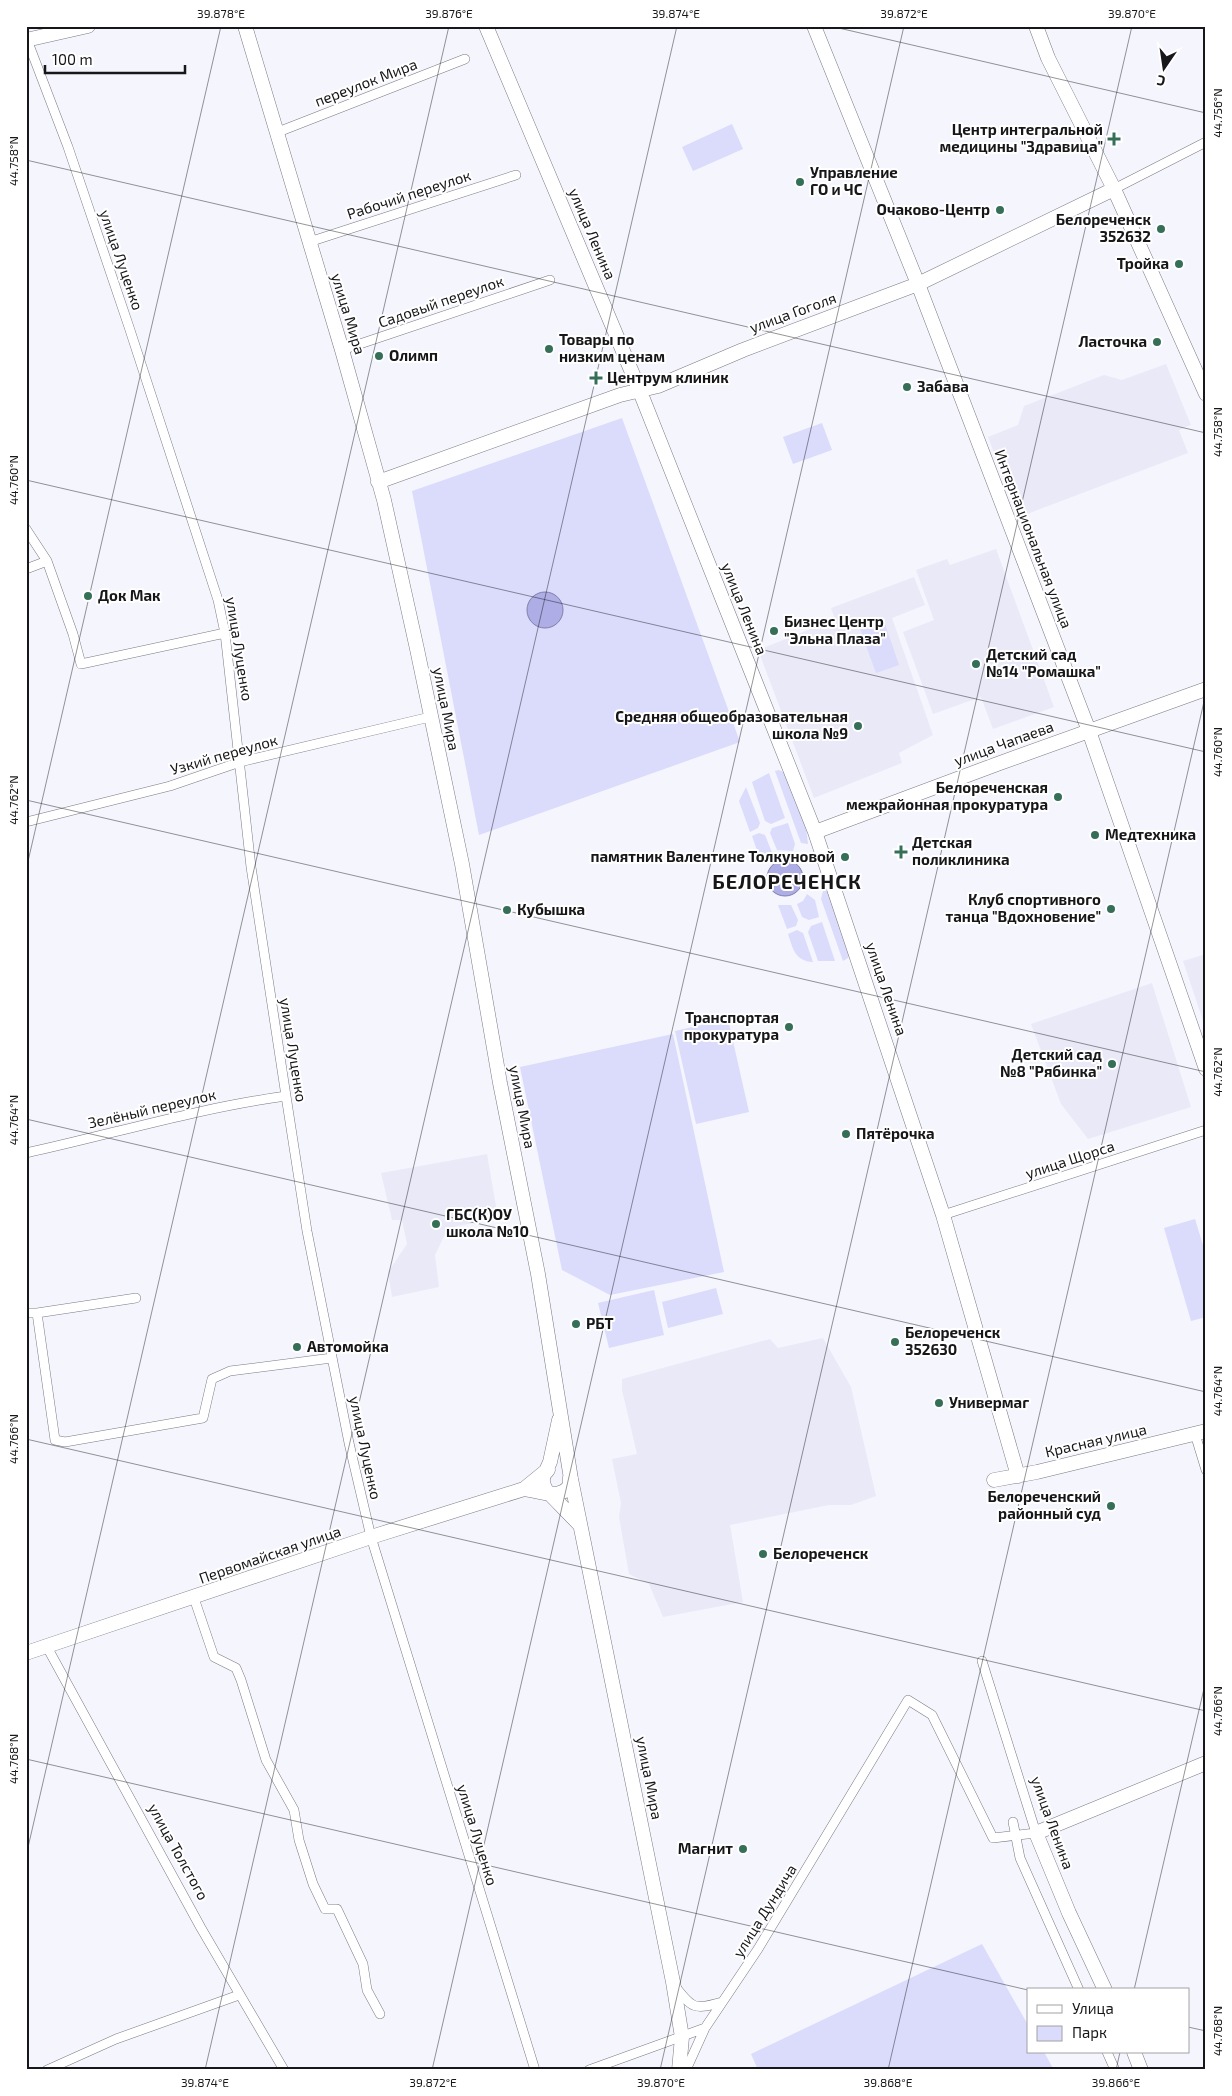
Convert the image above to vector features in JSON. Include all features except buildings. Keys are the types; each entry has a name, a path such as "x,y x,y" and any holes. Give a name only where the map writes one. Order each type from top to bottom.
{"street":[{"path":"27,39 88,26"},
{"name":"улица Мира","path":"246,26 342,350 378,482 417,649 462,864 500,1083 538,1274 571,1479 673,1982 682,2037"},
{"name":"улица Ленина","path":"486,26 639,390 815,832 943,1215 1014,1477"},
{"name":"Интернациональная улица","path":"814,26 918,284 1089,731 1206,1069"},
{"path":"1036,26 1048,58 1114,189 1206,394"},
{"name":"улица Луценко","path":"27,39 68,147 130,327 218,600 225,633 251,867 286,1096 307,1231 348,1442 371,1537 535,2070"},
{"name":"переулок Мира","path":"278,132 465,59"},
{"name":"улица Гоголя","path":"378,482 620,395 658,386 743,350 918,284 1206,142"},
{"name":"Рабочий переулок","path":"309,242 516,175"},
{"name":"Садовый переулок","path":"342,350 550,280"},
{"path":"26,529 47,561 82,664 225,633"},
{"path":"26,569 47,561"},
{"name":"улица Чапаева","path":"815,832 1206,689"},
{"name":"Узкий переулок","path":"26,822 170,786 240,762 430,717"},
{"name":"Зелёный переулок","path":"26,1153 177,1116 241,1102 286,1096"},
{"name":"улица Щорса","path":"943,1215 1206,1130"},
{"path":"26,1313 38,1313 136,1298"},
{"path":"38,1313 55,1440 65,1442 203,1418 212,1380 230,1371 332,1358"},
{"name":"улица Мира","path":"546,1471 554,1448 561,1410"},
{"path":"1200,1433 1206,1470"},
{"name":"Красная улица","path":"994,1480 1014,1477 1200,1433"},
{"path":"552,1494 563,1493 570,1485 569,1473 564,1468 558,1466 551,1467 543,1477 543,1484 546,1490 552,1494 581,1526"},
{"name":"Первомайская улица","path":"26,1653 371,1537 524,1490 546,1471"},
{"name":"Первомайская улица","path":"524,1490 552,1494"},
{"path":"194,1598 214,1657 236,1668 266,1760 294,1810 299,1840 313,1884 325,1909 337,1909 363,1964 368,1990 380,2014"},
{"name":"улица Толстого","path":"47,1647 239,1995 284,2070"},
{"name":"улица Ленина","path":"982,1661 1036,1833 1069,1913 1104,1988"},
{"name":"улица Дундича","path":"686,2070 705,2028 758,1949 908,1700 932,1715 993,1838 1014,1836"},
{"path":"1014,1836 1036,1833 1206,1763"},
{"path":"1013,1822 1014,1836 1020,1858 1078,1988"},
{"path":"673,1982 683,1997 701,2008 722,2002"},
{"path":"47,2070 116,2039 239,1995"},
{"path":"589,2070 705,2028"},
{"path":"680,2070 682,2037"},
{"path":"1108,2054 1115,2070"},
{"path":"1135,2054 1141,2070"}],"shaded area":[{"path":"1166,364 1191,425 1179,430 1188,453 1019,517 988,437 1018,425 1024,406 1104,375 1122,380"},
{"name":"Детский сад №14 \"Ромашка\"","path":"996,549 1054,707 993,729 981,697 933,714 903,632 934,620 916,570 947,559 950,565"},
{"path":"914,577 925,605 892,618 933,735 899,753 902,763 814,798 758,650 835,619 831,608"},
{"path":"1206,954 1206,1030 1183,961"},
{"name":"Детский сад №8 \"Рябинка\"","path":"1152,983 1191,1107 1088,1139 1061,1104 1031,1024"},
{"name":"ГБС(К)ОУ школа №10","path":"487,1154 498,1218 448,1228 435,1255 439,1287 392,1297 388,1272 407,1244 402,1220 392,1220 381,1173"},
{"path":"823,1338 851,1387 876,1496 851,1505 829,1505 730,1525 743,1602 663,1617 649,1584 629,1574 619,1517 621,1503 612,1459 637,1454 622,1390 622,1379 770,1339 778,1348"}],"green space":[{"path":"732,124 743,149 693,171 682,147"},
{"path":"622,418 740,742 479,835 412,491"},
{"path":"822,423 832,450 793,464 783,437"},
{"path":"883,618 899,665 876,673 859,626"},
{"path":"779,770 785,773 805,819 808,844 801,843 775,771"},
{"path":"769,773 785,818 771,824 765,821 752,782"},
{"path":"746,787 760,823 758,828 750,832 739,801"},
{"path":"788,823 795,844 793,851 777,850 770,833 772,828"},
{"path":"759,833 765,835 773,855 761,862 752,836"},
{"path":"824,887 834,902 851,952 848,958 843,961 821,899"},
{"path":"807,894 815,900 819,917 809,920 802,917 797,904 803,901"},
{"path":"778,905 791,905 798,920 796,926 787,929"},
{"path":"822,922 835,961 818,961 808,932 811,926"},
{"path":"797,930 803,933 813,962 798,957 793,949 788,934"},
{"path":"728,1019 749,1112 696,1124 675,1031"},
{"path":"673,1034 724,1272 610,1295 562,1270 520,1067"},
{"path":"1195,1219 1206,1255 1206,1317 1191,1321 1164,1228"},
{"path":"716,1288 723,1314 668,1328 662,1302"},
{"path":"654,1290 664,1335 609,1348 598,1303"},
{"path":"982,1944 1027,2023 1027,2054 1045,2054 1054,2070 758,2070 751,2054"}],"water":[{"path":"545,592 552,593 558,597 562,603 562,617 558,623 552,627 545,628 538,627 532,623 528,617 527,610 528,603 532,597 538,593"},
{"path":"785,860 792,861 798,865 802,871 802,885 798,891 792,895 785,896 778,895 772,891 768,885 767,878 768,871 772,865 778,861"}],"place":[{"name":"Центр интегральной медицины \"Здравица\"","path":"1114,139"},
{"name":"Управление ГО и ЧС","path":"800,182"},
{"name":"Очаково-Центр","path":"1000,210"},
{"name":"Белореченск 352632","path":"1161,229"},
{"name":"Тройка","path":"1179,264"},
{"name":"Ласточка","path":"1157,342"},
{"name":"Товары по низким ценам","path":"549,349"},
{"name":"Олимп","path":"379,356"},
{"name":"Центрум клиник","path":"596,378"},
{"name":"Забава","path":"907,387"},
{"name":"Док Мак","path":"88,596"},
{"name":"Бизнес Центр \"Эльна Плаза\"","path":"774,631"},
{"name":"Детский сад №14 \"Ромашка\"","path":"976,664"},
{"name":"Средняя общеобразовательная школа №9","path":"858,726"},
{"name":"Белореченская межрайонная прокуратура","path":"1058,797"},
{"name":"Медтехника","path":"1095,835"},
{"name":"Детская поликлиника","path":"901,852"},
{"name":"памятник Валентине Толкуновой","path":"845,857"},
{"name":"Клуб спортивного танца \"Вдохновение\"","path":"1111,909"},
{"name":"Кубышка","path":"507,910"},
{"name":"Транспортая прокуратура","path":"789,1027"},
{"name":"Детский сад №8 \"Рябинка\"","path":"1112,1064"},
{"name":"Пятёрочка","path":"846,1134"},
{"name":"ГБС(К)ОУ школа №10","path":"436,1224"},
{"name":"РБТ","path":"576,1324"},
{"name":"Белореченск 352630","path":"895,1342"},
{"name":"Автомойка","path":"297,1347"},
{"name":"Универмаг","path":"939,1403"},
{"name":"Белореченский районный суд","path":"1111,1506"},
{"name":"Белореченск","path":"763,1554"},
{"name":"Магнит","path":"743,1849"}],"district":[{"name":"БЕЛОРЕЧЕНСК","path":"787,882"}]}
